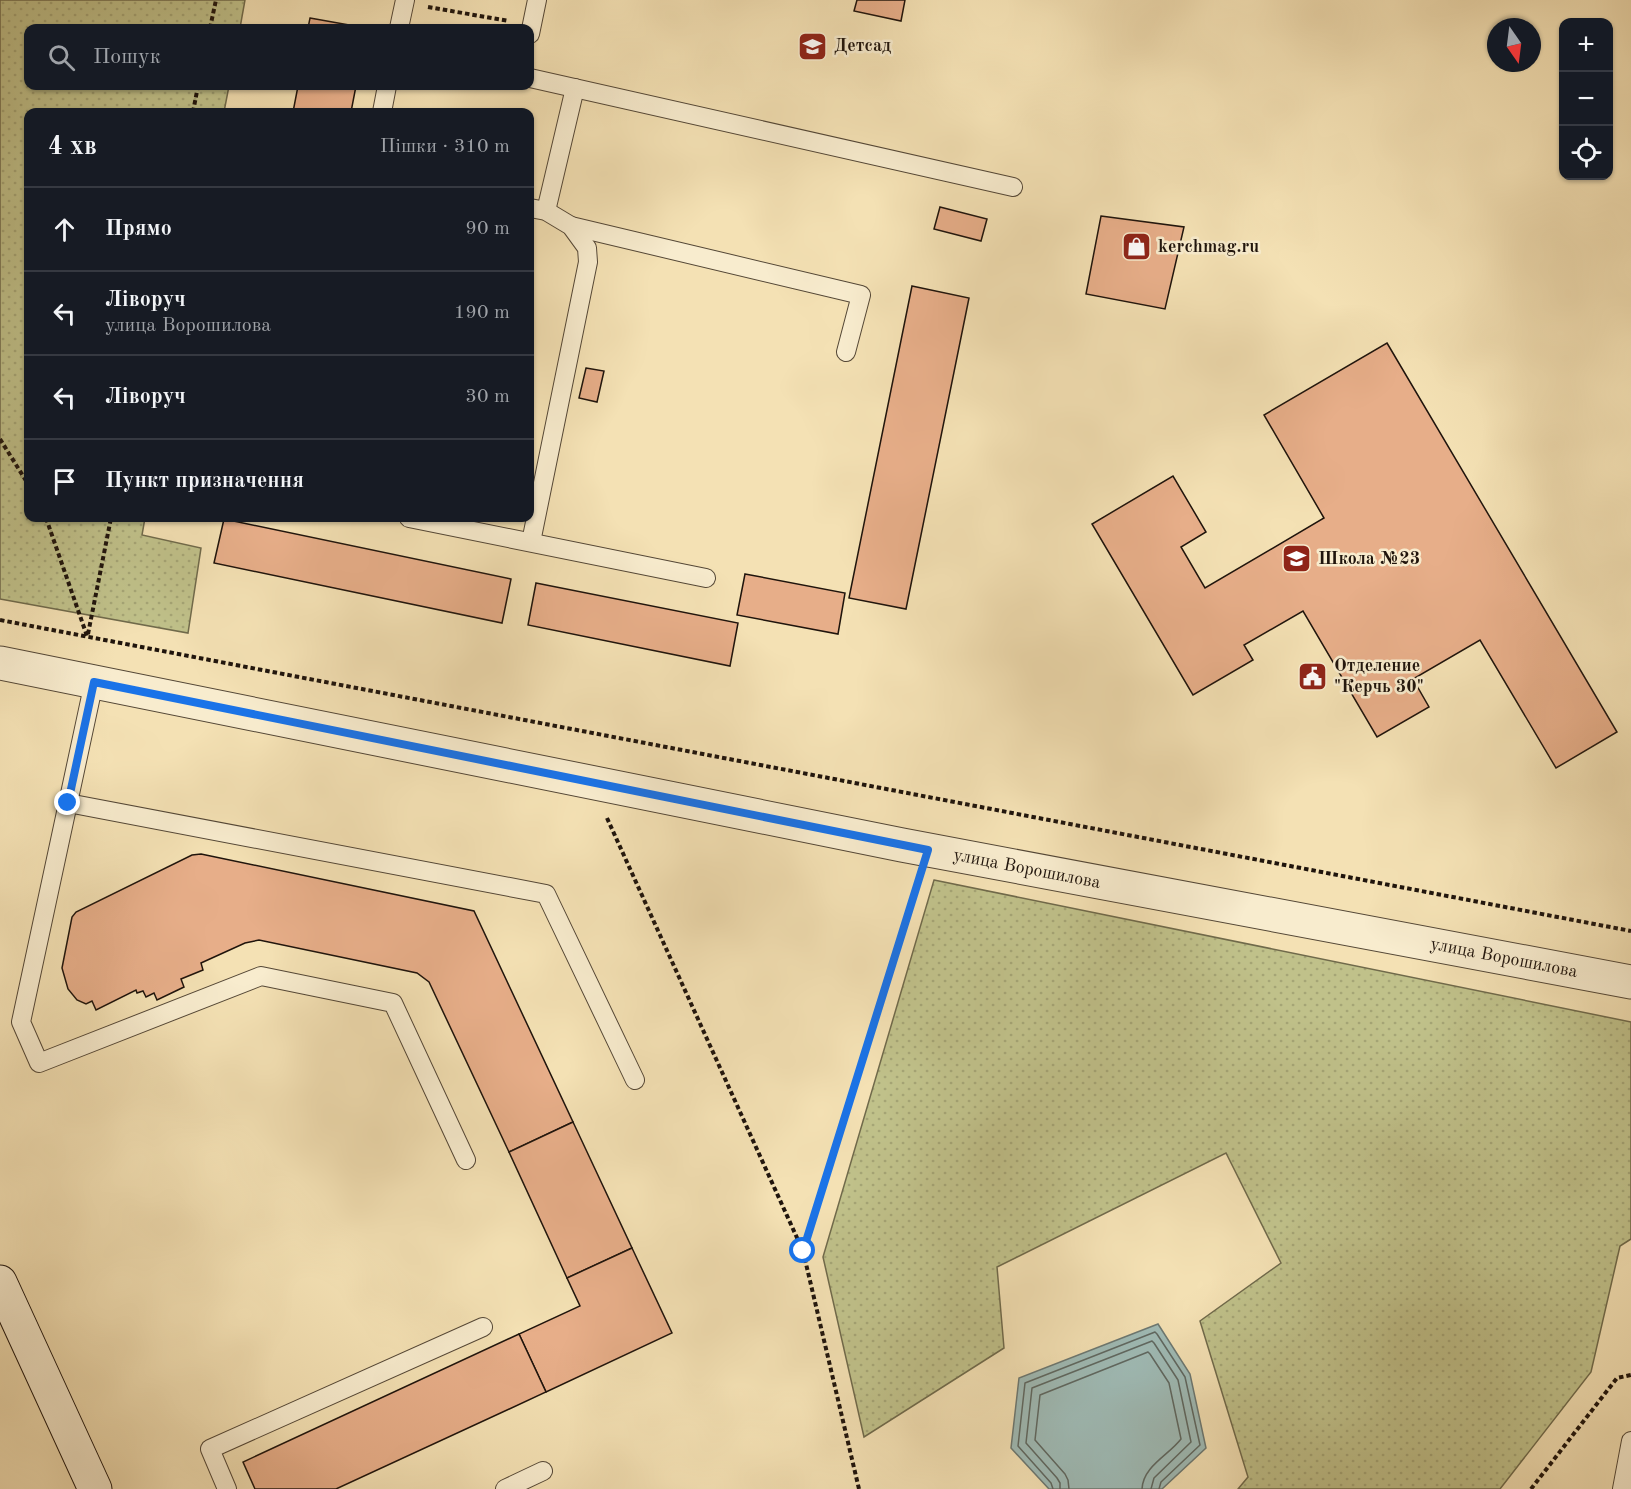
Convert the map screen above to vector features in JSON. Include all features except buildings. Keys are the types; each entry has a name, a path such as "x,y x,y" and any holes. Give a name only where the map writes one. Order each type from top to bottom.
{"street":[{"name":"улица Ворошилова","path":"0,663 928,850 1631,982"},
{"path":"0,1282 95,1489"}],"lane":[{"path":"400,24 405,0"},
{"path":"531,24 537,0"},
{"path":"534,79 1013,187"},
{"path":"575,88 538,210 571,226 861,295 846,352"},
{"path":"383,108 386,90"},
{"path":"531,542 588,262 587,248 571,226"},
{"path":"429,522 706,578"},
{"path":"94,682 21,1022 39,1063 261,976 393,1003 466,1160"},
{"path":"68,803 546,894 635,1080"},
{"path":"228,1489 210,1449 483,1327"},
{"path":"1622,1489 1631,1441"},
{"path":"505,1489 543,1471"}],"path":[{"path":"211,24 216,0"},
{"path":"405,0 507,24"},
{"path":"194,108 197,90"},
{"path":"0,439 24,478"},
{"path":"47,522 87,636"},
{"path":"87,636 110,522"},
{"path":"0,620 1631,931"},
{"path":"607,817 803,1251 859,1489"},
{"path":"803,1251 928,850"},
{"path":"1530,1489 1617,1378 1631,1375"}],"green space":[{"path":"0,0 245,0 241,24 24,24 24,90 228,90 225,108 24,108 24,522 144,522 142,535 201,548 188,633 0,599"},
{"path":"934,880 1631,1022 1631,1239 1620,1246 1591,1372 1500,1489 1238,1489 1248,1477 1200,1321 1281,1263 1226,1153 997,1267 1004,1348 864,1437 823,1257"}],"water":[{"path":"1158,1324 1190,1374 1206,1448 1162,1489 1049,1489 1011,1448 1019,1378"}],"place":[{"name":"Детсад","path":"813,46"},
{"name":"kerchmag.ru","path":"1137,247"},
{"name":"Школа №23","path":"1297,559"},
{"name":"Отделение \"Керчь 30\"","path":"1313,676"}],"route":[{"path":"68,803 94,682 928,850 803,1251"}]}
